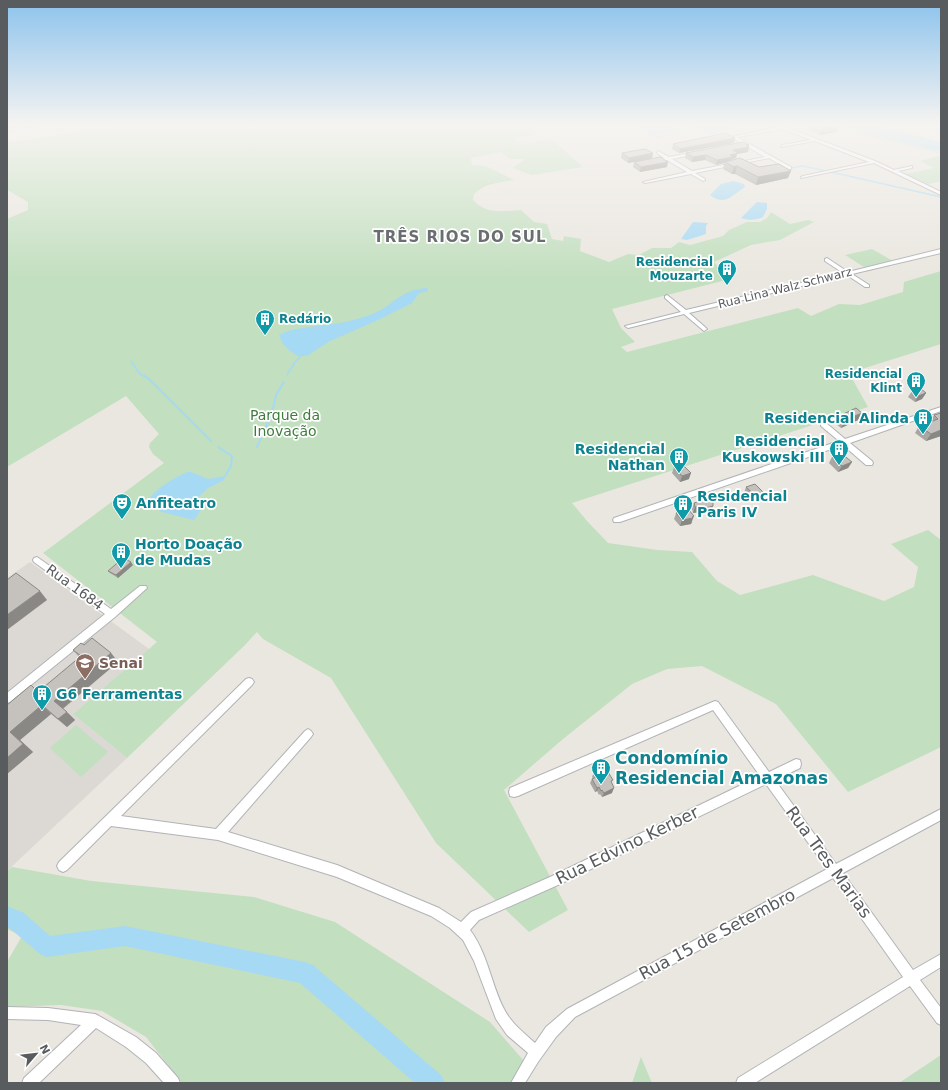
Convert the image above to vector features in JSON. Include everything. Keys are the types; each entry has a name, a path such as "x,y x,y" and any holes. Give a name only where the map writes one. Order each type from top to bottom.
{"street":[{"path":"645,182 676,176"},
{"path":"696,176 703,180"},
{"path":"803,177 808,176"},
{"path":"904,176 941,194"},
{"name":"Rua Lina Walz Schwarz","path":"628,326 941,251"},
{"path":"827,260 867,286"},
{"path":"667,297 704,329"},
{"path":"617,520 941,409"},
{"path":"823,424 869,463"},
{"name":"Rua 1684","path":"38,560 112,614"},
{"path":"7,699 143,588"},
{"path":"63,866 249,682"},
{"name":"Rua Tres Marias","path":"514,792 715,705 836,871 941,1019"},
{"path":"218,835 308,734"},
{"name":"Rua Edvino Kerber","path":"462,930 475,916 554,881 796,764"},
{"name":"Rua 15 de Setembro","path":"518,1083 536,1052 551,1032 571,1013 941,814"},
{"path":"110,820 218,835 337,871 435,912 448,919 462,930 470,941 501,1016 520,1040 536,1052"},
{"path":"743,1083 941,960"},
{"path":"7,1013 48,1014 95,1020 131,1042 151,1058 173,1083"},
{"path":"29,1083 95,1020"}],"shaded area":[{"path":"30,562 149,649 73,714 127,758 7,871 7,578"}],"green space":[{"name":"Parque da Inovação","path":"7,176 506,176 514,180 493,184 478,190 474,194 473,200 478,205 489,210 521,210 534,222 547,224 552,239 563,241 564,236 581,239 580,251 609,262 628,254 639,255 652,248 671,248 679,242 690,245 723,236 729,230 747,222 760,222 767,218 771,212 790,224 808,220 814,222 780,240 751,245 714,262 730,279 612,309 621,328 635,342 621,347 627,352 798,308 811,316 839,304 860,305 903,292 904,282 941,271 941,344 849,373 868,407 572,503 608,543 657,550 692,552 717,581 740,595 813,575 884,601 914,587 918,567 891,544 928,530 941,540 941,747 848,792 776,704 702,666 667,669 632,684 563,739 504,790 568,910 529,932 436,843 331,678 263,639 257,632 127,758 73,714 157,642 43,553 164,463 153,454 149,447 150,443 159,434 126,396 7,467 7,219 28,210 28,202 7,190"},
{"path":"910,176 941,176 941,181 928,184"},
{"path":"872,249 893,261 864,267 845,255"},
{"path":"76,725 108,752 81,777 50,748"},
{"path":"12,867 91,881 254,897 335,922 490,1022 524,1061 511,1083 182,1083 146,1037 102,1011 61,1005 7,1007 7,962 22,936 7,929 7,871"},
{"path":"941,1055 941,1083 899,1083"},
{"path":"641,1057 652,1083 632,1083"}],"water":[{"path":"733,181 744,184 745,187 724,200 720,200 710,195 721,184"},
{"path":"757,202 767,203 767,209 763,217 752,220 741,218"},
{"path":"693,222 708,223 706,226 706,234 687,240 681,239"},
{"path":"427,288 428,291 419,293 412,303 328,342 307,356 298,356 290,351 283,344 279,335 302,328 338,323 365,316 380,310 403,295 418,289"},
{"path":"187,472 191,472 208,479 225,476 224,480 208,488 198,497 201,510 194,520 162,512 147,503 158,489"}],"building":[{"path":"920,388 926,393 918,396 912,391"},
{"path":"856,408 862,413 845,420 839,416"},
{"path":"941,413 941,430 931,434 919,426 938,419 934,415"},
{"path":"842,454 852,462 842,466 832,457"},
{"path":"682,464 691,473 682,476 674,467"},
{"path":"755,484 764,493 756,496 746,487"},
{"path":"709,498 713,502 713,506 706,508 702,506 695,507 694,503"},
{"path":"684,508 688,509 694,516 692,517 693,518 682,520 676,513"},
{"path":"123,558 131,562 116,575 108,571"},
{"path":"16,573 40,591 7,615 7,580"},
{"path":"92,638 111,653 54,701 67,712 58,719 42,705 10,732 23,744 7,758 7,705 31,685 38,692 81,656 73,650 81,643 84,645"},
{"name":"Condomínio Residencial Amazonas","path":"601,769 604,773 608,772 613,780 611,781 614,788 604,793 599,787 597,788 592,779 596,777 594,772"}],"waterway":[{"path":"848,176 941,197"},
{"path":"287,375 295,362 301,356"},
{"path":"131,361 140,374 144,376"},
{"path":"144,376 149,379 211,441"},
{"path":"257,447 272,413 276,395 284,382"},
{"path":"218,447 232,456 231,466 225,476"},
{"path":"7,916 17,920 47,947 125,936 305,973 433,1083"}],"place":[{"name":"Residencial Mouzarte","path":"727,286"},
{"name":"Redário","path":"265,336"},
{"name":"Residencial Klint","path":"916,398"},
{"name":"Residencial Alinda","path":"923,435"},
{"name":"Residencial Kuskowski III","path":"839,466"},
{"name":"Residencial Nathan","path":"679,474"},
{"name":"Anfiteatro","path":"122,520"},
{"name":"Residencial Paris IV","path":"683,521"},
{"name":"Horto Doação de Mudas","path":"121,569"},
{"name":"Senai","path":"85,680"},
{"name":"G6 Ferramentas","path":"42,711"},
{"name":"Condomínio Residencial Amazonas","path":"601,785"}],"district":[{"name":"TRÊS RIOS DO SUL","path":"460,237"}]}
